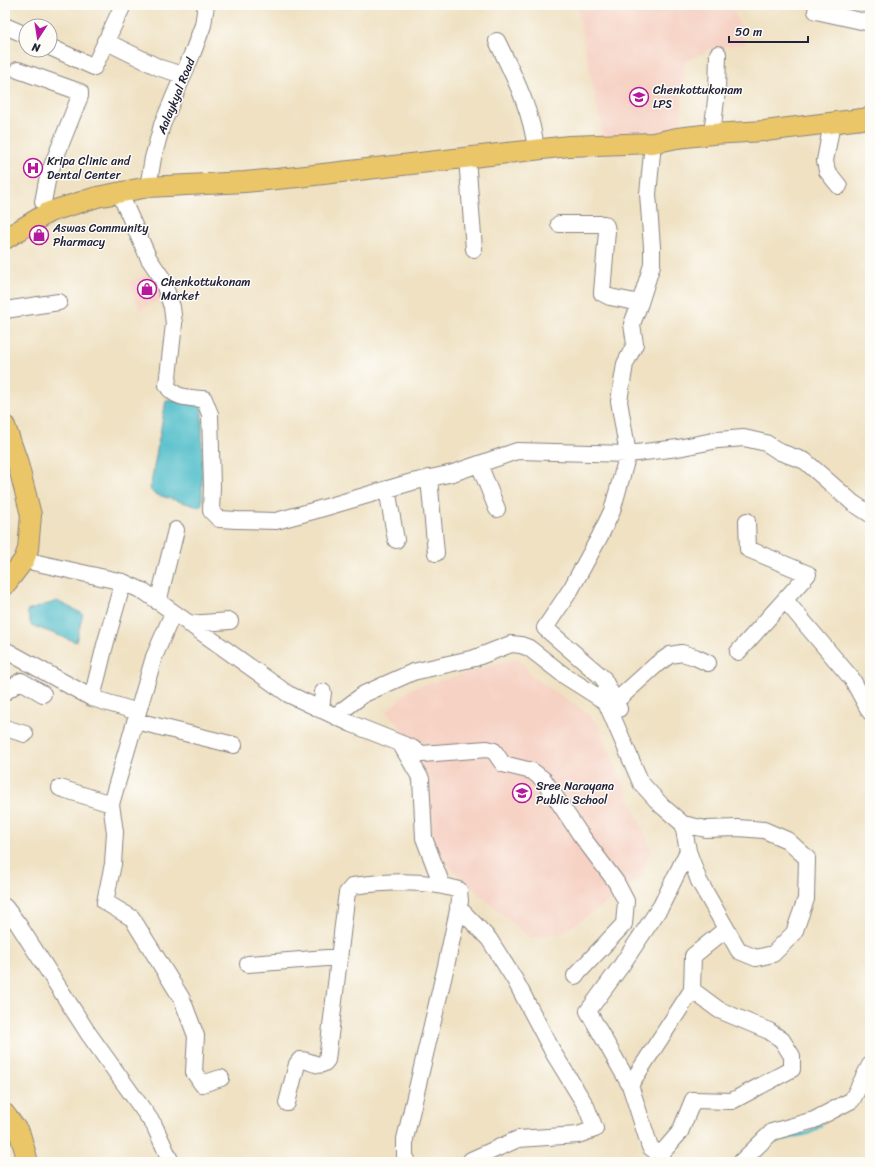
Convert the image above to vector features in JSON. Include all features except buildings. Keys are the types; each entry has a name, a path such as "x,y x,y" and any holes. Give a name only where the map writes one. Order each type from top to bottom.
{"main road":[{"path":"5,239 49,212 97,197 148,187 245,182 569,146 653,143 677,138 712,134 765,131 870,118"},
{"path":"5,426 17,460 31,515 28,549 24,560 5,585"},
{"path":"5,1114 20,1134 28,1162"}],"street":[{"path":"58,51 94,67 123,5"},
{"name":"Aalaykyal Road","path":"148,187 153,158 162,125 203,26 206,5"},
{"path":"816,11 870,23"},
{"path":"5,26 18,32"},
{"path":"105,41 160,68 183,75"},
{"path":"497,41 525,101 534,135 536,150"},
{"path":"712,134 717,91 718,54"},
{"path":"18,70 80,92 80,96 48,176 43,202 49,212"},
{"path":"832,123 825,162 827,171 839,186"},
{"path":"626,725 603,678 545,628 571,589 609,517 628,454 619,401 624,364 635,344 632,324 652,265 648,194 653,143"},
{"path":"467,158 474,249"},
{"path":"119,192 149,259 162,278 172,307 174,324 168,385 170,390 179,396 204,399 210,414 212,486 211,511 219,518 276,521 387,489 454,473 517,450 628,454 744,438 766,443 780,452 805,461 853,503 870,514"},
{"path":"559,224 604,224 607,231 602,293 610,297 640,303"},
{"path":"5,310 59,302"},
{"path":"479,464 497,509"},
{"path":"429,478 436,553"},
{"path":"387,489 396,540"},
{"path":"738,652 808,574 748,549 747,521"},
{"path":"158,602 176,530"},
{"path":"24,560 123,582 145,592 288,694 352,724 400,743 422,754 487,749 494,751 503,764 532,771 544,780 580,834 616,882 626,901 624,924 575,976"},
{"path":"92,698 123,582"},
{"path":"785,600 852,679 870,712"},
{"path":"173,613 154,657 111,804 115,832 113,864 105,902 132,918 182,999 196,1036 194,1072 202,1084 221,1078"},
{"path":"189,624 230,621"},
{"path":"328,713 364,694 413,672 475,658 511,644 529,648 565,676 606,702 641,783 662,806 683,824 706,829 738,828 764,830 787,840 807,858 806,898 794,933 773,954 756,958 739,951 699,880 688,851 683,824"},
{"path":"5,650 92,698 137,716 234,745"},
{"path":"615,702 657,664 670,655 682,653 708,663"},
{"path":"5,692 21,681 43,694"},
{"path":"323,692 328,713"},
{"path":"5,728 25,734"},
{"path":"400,743 421,779 424,838 442,884"},
{"path":"60,788 111,804"},
{"path":"688,851 661,906 621,966 588,1011 630,1085 650,1147 660,1155 680,1132 693,1100 732,1101 792,1069 792,1056 782,1040 769,1031 718,1010 692,990"},
{"path":"287,1103 297,1064 300,1060 321,1066 324,1065 327,1060 346,900 348,893 353,886 385,882 405,882 442,884 459,890 458,907 405,1139 405,1156 408,1162"},
{"path":"5,907 18,924 88,1033 154,1125 171,1162"},
{"path":"458,907 489,939 515,980 554,1054 586,1106 595,1129 578,1135 518,1139 471,1160 470,1162"},
{"path":"630,1085 692,990 693,956 726,929"},
{"path":"248,964 340,957"},
{"path":"741,1162 772,1132 814,1120 852,1100 870,1065"}],"shaded area":[{"name":"Chenkottukonam LPS","path":"631,5 732,5 746,44 713,48 685,62 681,132 604,140 577,8"},
{"name":"Chenkottukonam Market","path":"157,271 164,298 139,310 129,281"},
{"name":"Sree Narayana Public School","path":"519,658 531,676 586,712 597,723 652,850 639,879 595,911 560,934 529,938 433,853 399,735 399,724 386,712 410,689"}],"water":[{"path":"166,400 202,405 202,504 199,507 154,494 150,489"},
{"path":"57,601 83,614 76,642 31,625 27,611"}],"waterway":[{"path":"772,1142 810,1133 821,1125"}],"place":[{"name":"Chenkottukonam LPS","path":"639,97"},
{"name":"Kripa Clinic and Dental Center","path":"33,168"},
{"name":"Aswas Community Pharmacy","path":"39,235"},
{"name":"Chenkottukonam Market","path":"147,289"},
{"name":"Sree Narayana Public School","path":"522,793"}]}
